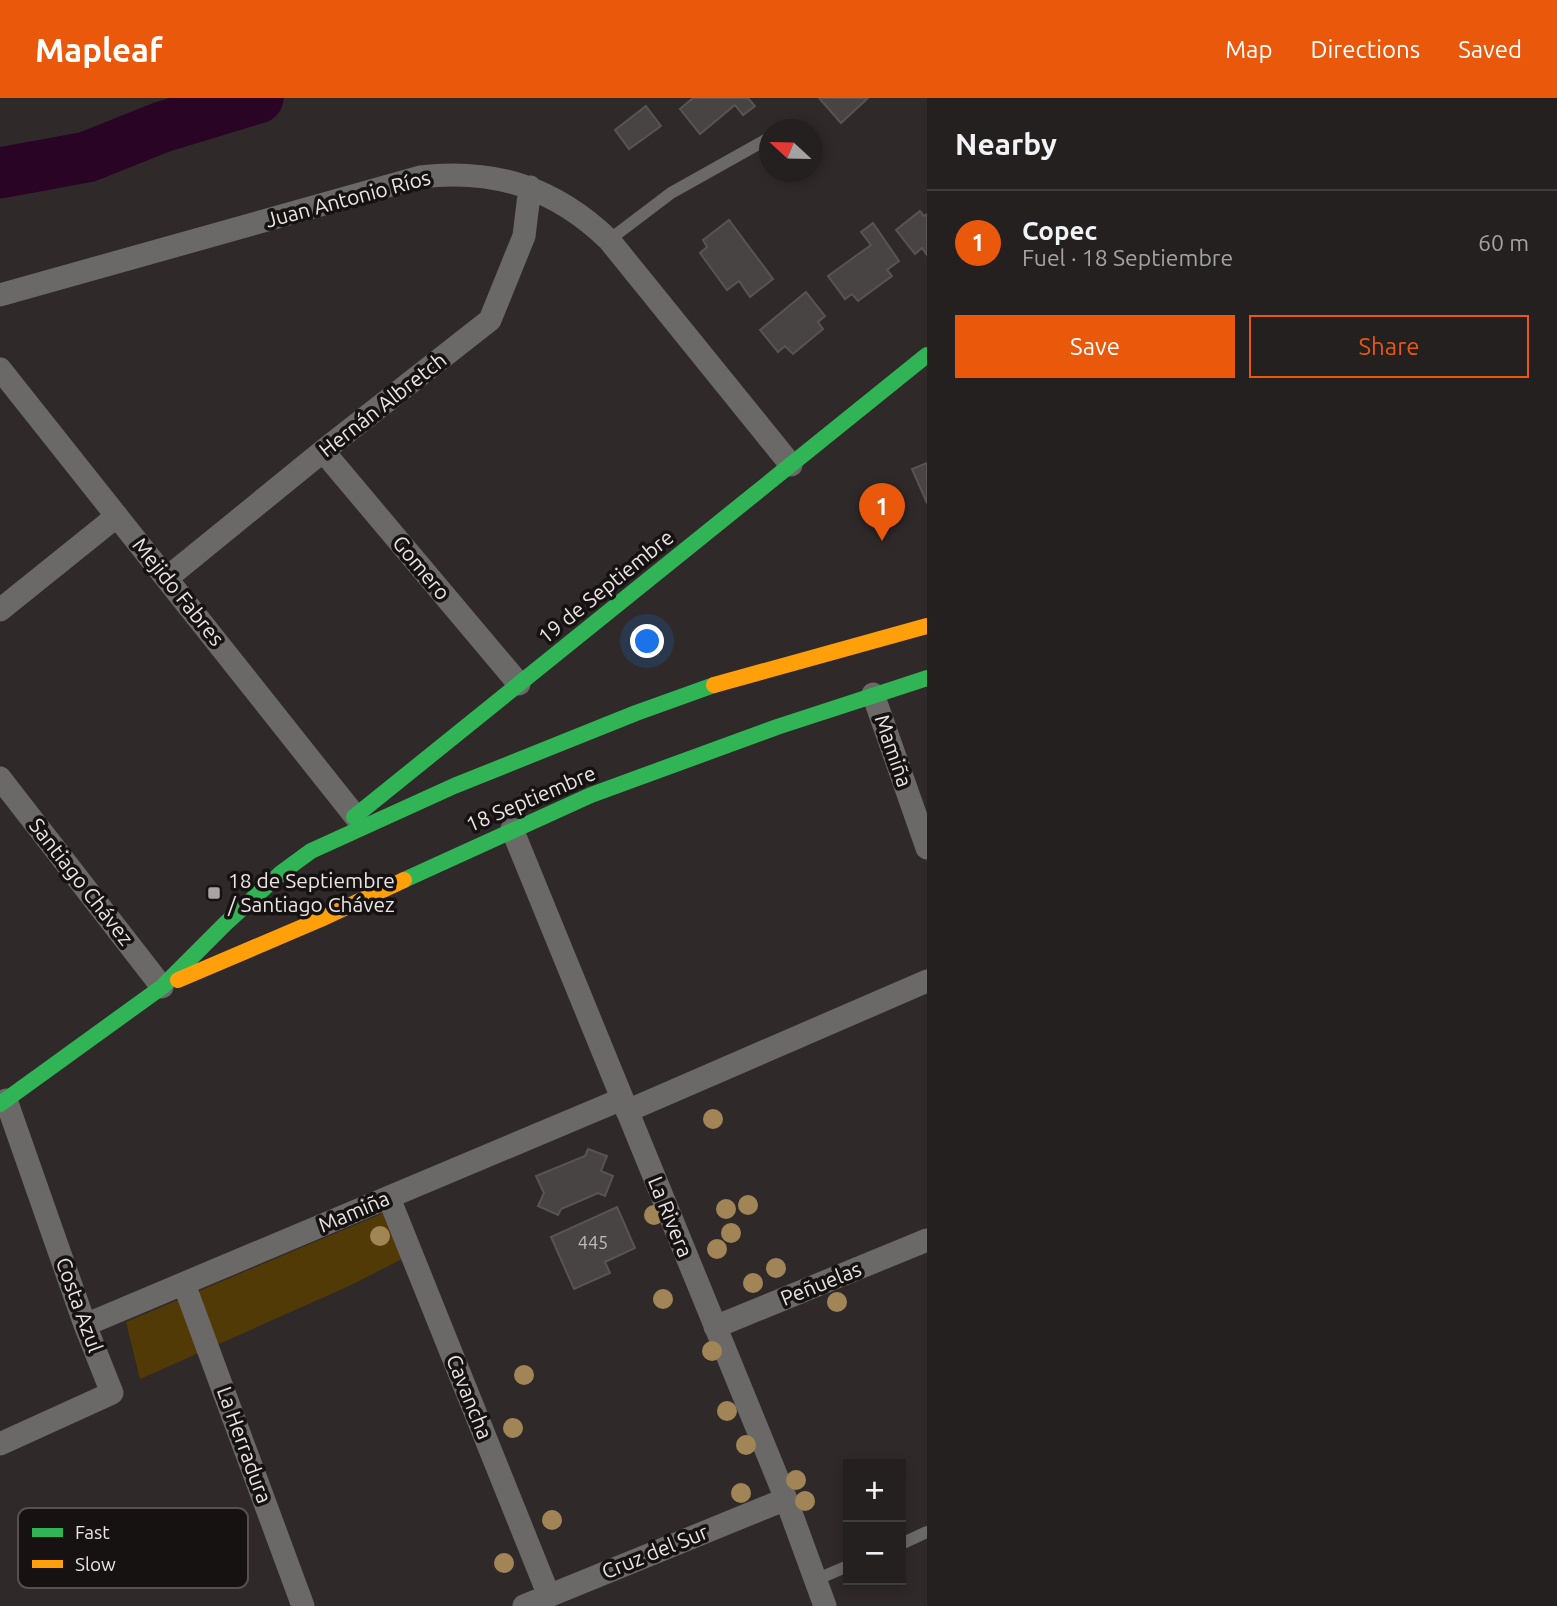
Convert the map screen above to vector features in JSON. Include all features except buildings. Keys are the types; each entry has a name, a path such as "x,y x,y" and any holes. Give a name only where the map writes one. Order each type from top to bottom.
{"main road":[{"name":"19 de Septiembre","path":"311,851 927,355"},
{"name":"18 Septiembre","path":"162,987 281,873 311,851 369,823 636,713 740,677 927,626"},
{"name":"18 Septiembre","path":"162,987 321,919 512,829 682,760 927,678"},
{"path":"3,1102 162,987"}],"street":[{"name":"Juan Antonio Ríos","path":"0,295 420,177 442,174 475,175 508,181 530,187 574,210 609,240 791,465"},
{"name":"Hernán Albretch","path":"167,578 323,451 491,320 524,236 530,187"},
{"name":"Mejido Fabres","path":"0,369 355,816"},
{"name":"Gomero","path":"323,451 519,684"},
{"path":"0,610 117,516"},
{"name":"Mamiña","path":"873,694 927,848"},
{"name":"Santiago Chávez","path":"0,778 162,987"},
{"name":"La Rivera","path":"512,829 786,1499 825,1606"},
{"name":"Mamiña","path":"85,1325 389,1198 927,981"},
{"name":"Costa Azul","path":"0,1444 112,1393 3,1102"},
{"name":"Cavancha","path":"389,1198 549,1596"},
{"name":"Peñuelas","path":"715,1327 927,1240"},
{"name":"La Herradura","path":"184,1284 303,1606"},
{"name":"Cruz del Sur","path":"524,1606 786,1499"}],"lane":[{"path":"609,240 671,193 759,144"},
{"path":"906,1542 927,1532"},
{"path":"816,1580 843,1568"}],"shaded area":[{"path":"400,1206 404,1258 349,1286 140,1379 126,1322"}],"waterway":[{"path":"0,173 87,157 162,127 258,98"}],"traffic: fast":[{"path":"354,817 927,355"},
{"path":"404,880 591,795 777,727 927,678"},
{"path":"0,1104 162,987 226,923 281,873 311,851 454,786 636,713 714,685"}],"traffic: slow":[{"path":"714,685 927,626"},
{"path":"178,980 404,880"}],"place":[{"name":"Copec","path":"882,541"},
{"name":"18 de Septiembre / Santiago Chávez","path":"214,893"}]}
